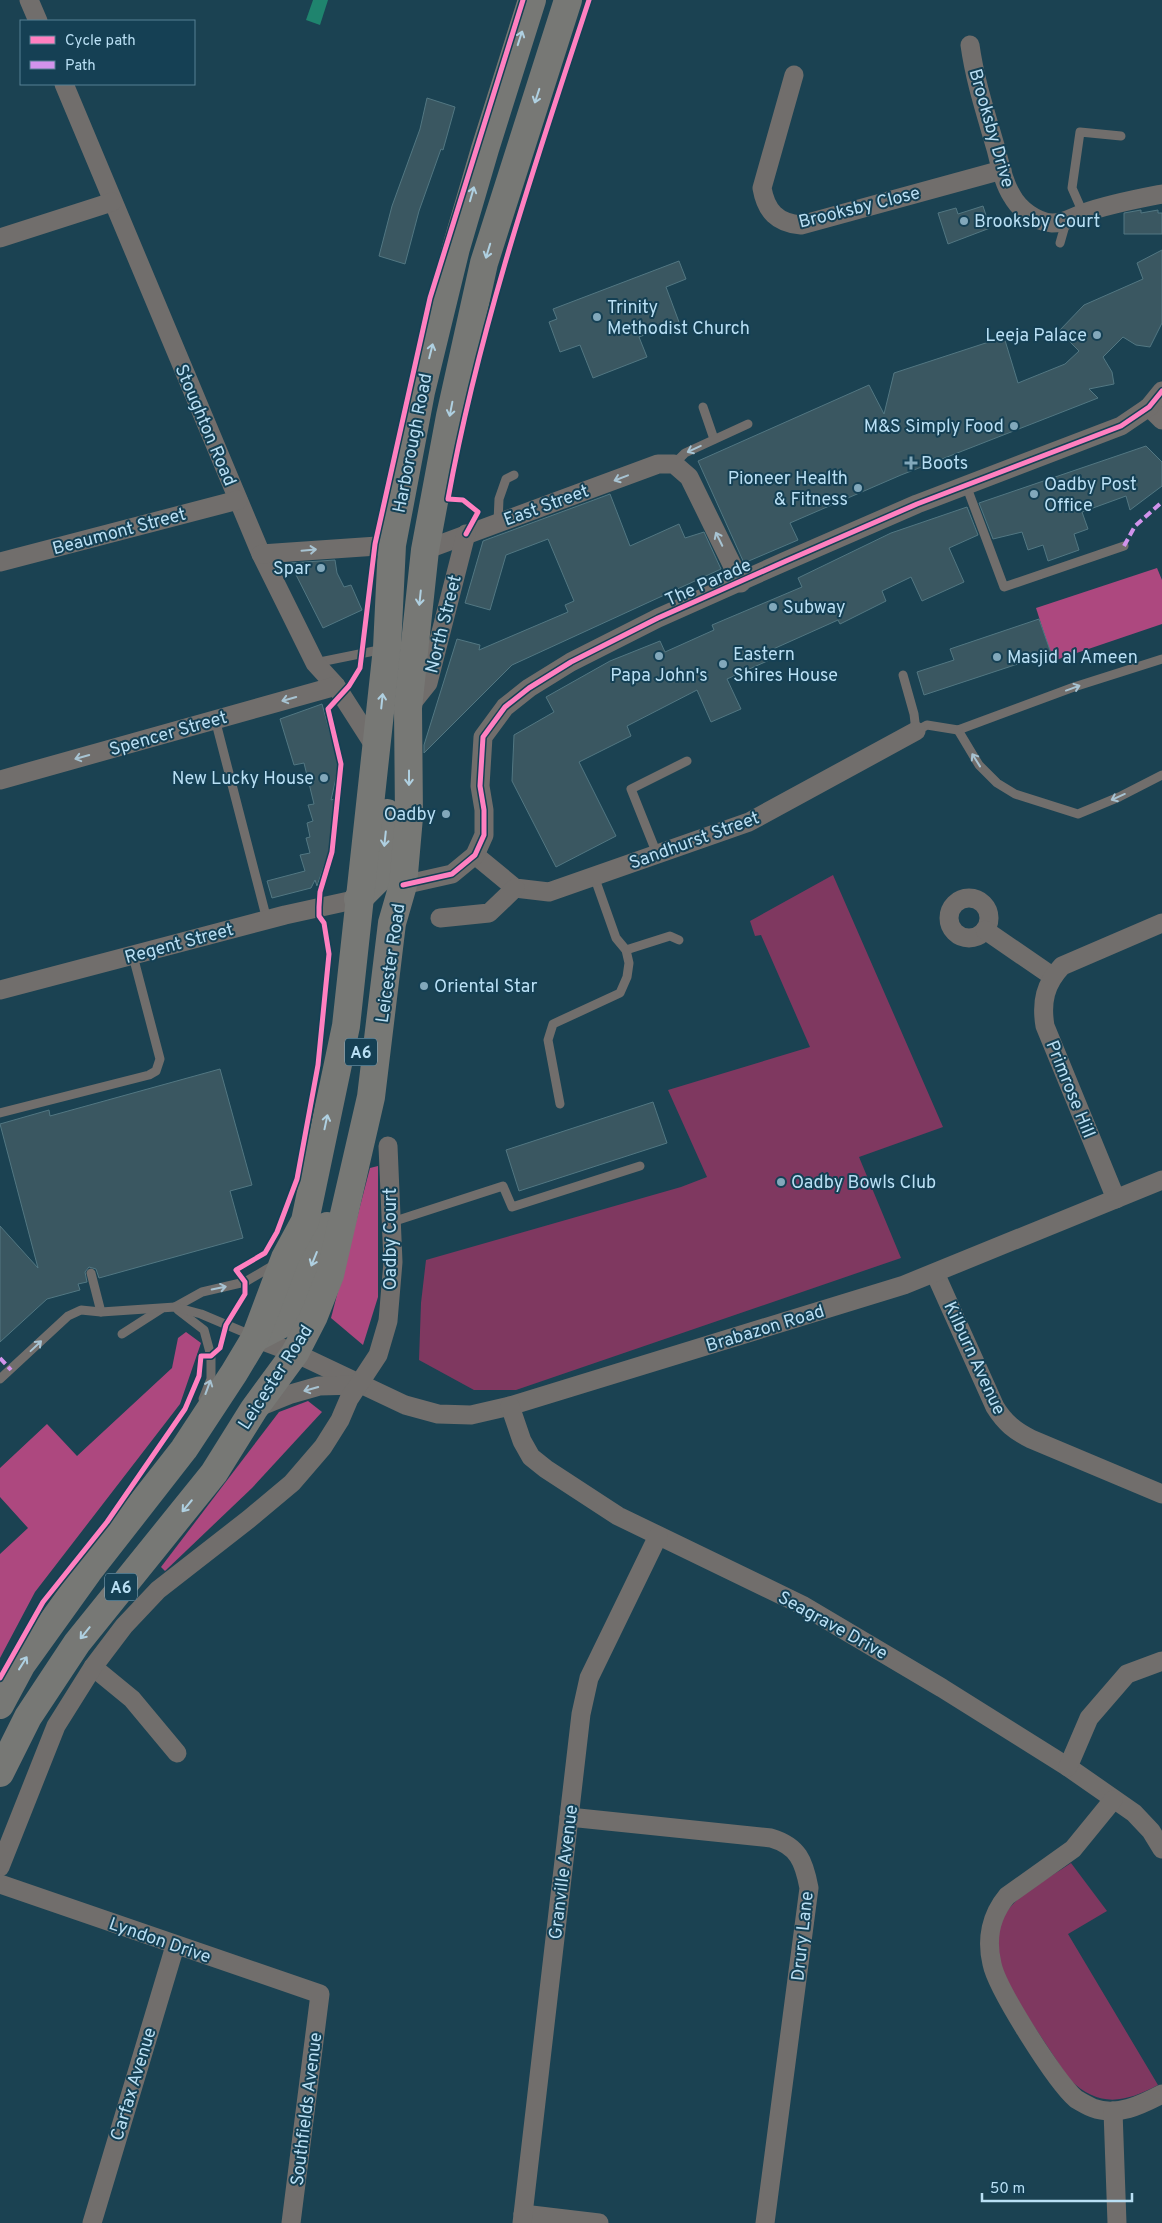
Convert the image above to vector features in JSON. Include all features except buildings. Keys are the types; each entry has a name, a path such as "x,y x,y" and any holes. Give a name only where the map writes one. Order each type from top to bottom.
{"highway":[{"name":"Harborough Road","path":"358,899 377,750 387,648 392,545 421,392 456,248 484,150 532,0"},
{"name":"Harborough Road","path":"402,885 409,817 408,708 426,550 459,370 484,263 568,0"},
{"path":"392,545 426,550"},
{"name":"A6","path":"358,899 384,873 394,727 408,708"},
{"path":"358,899 402,885"},
{"name":"A6","path":"305,1221 337,1150 355,1093 364,1026 369,941 376,910 402,885"},
{"name":"Leicester Road","path":"0,1774 28,1716 77,1643 214,1473 254,1409 295,1353 314,1316 330,1275 371,1097 392,923 402,885"},
{"name":"Leicester Road","path":"0,1705 22,1664 88,1572 184,1448 255,1338 285,1258 305,1221 346,1026 358,899"},
{"name":"A6","path":"255,1338 282,1324 296,1304 324,1233 371,1097"},
{"name":"A6","path":"88,1572 198,1468 250,1383 268,1360 295,1353"}],"street":[{"path":"29,0 38,20"},
{"name":"Brooksby Drive","path":"970,45 974,75 1002,170 1012,196 1022,209 1034,218 1050,223 1074,218 1131,200 1162,194"},
{"name":"Brooksby Close","path":"794,75 762,188 765,204 774,217 787,224 801,225 1002,170"},
{"name":"Stoughton Road","path":"64,85 261,554 315,664 336,686 377,750"},
{"path":"0,238 112,202"},
{"path":"1162,391 1149,407 1162,420"},
{"name":"The Parade","path":"402,885 452,874 475,855 484,835 484,810 480,786 483,737 505,706 571,662 658,618 741,583 821,546 966,485 1121,426 1149,407"},
{"path":"670,464 689,477 741,583"},
{"name":"East Street","path":"426,550 498,522 538,510 645,468 670,464"},
{"name":"Beaumont Street","path":"0,562 238,500"},
{"name":"North Street","path":"408,708 428,683 466,534"},
{"path":"261,554 392,545"},
{"name":"Spencer Street","path":"0,780 336,686"},
{"name":"Sandhurst Street","path":"515,888 549,892 749,822 916,731"},
{"path":"440,918 489,912 515,888 475,855"},
{"name":"Regent Street","path":"0,990 267,920 358,899"},
{"path":"984,930 1052,976 1062,966 1072,960 1162,923"},
{"name":"Primrose Hill","path":"1052,976 1045,992 1042,1007 1045,1026 1116,1199"},
{"name":"Oadby Court","path":"0,1867 56,1726 93,1667 124,1626 158,1590 292,1483 323,1446 340,1420 349,1399 378,1355 388,1321 393,1262 388,1146"},
{"name":"Brabazon Road","path":"255,1338 295,1353 359,1385 406,1405 438,1414 471,1414 510,1406 904,1284 1162,1180"},
{"name":"Kilburn Avenue","path":"935,1273 995,1407 1003,1420 1016,1431 1031,1439 1162,1494"},
{"name":"Brabazon Road","path":"254,1409 291,1394 319,1386 359,1385"},
{"name":"Seagrave Drive","path":"510,1406 522,1441 531,1456 546,1469 618,1516 802,1606 942,1688 1068,1767 1134,1813 1151,1831 1162,1849"},
{"name":"Granville Avenue","path":"522,2219 581,1714 589,1678 658,1536"},
{"path":"1068,1767 1089,1718 1127,1674 1162,1661"},
{"path":"93,1667 132,1699 177,1753"},
{"path":"1113,1800 1073,1849 1007,1896 993,1918 989,1948 993,1970 1002,1992 1063,2085 1077,2099 1094,2108 1113,2111 1136,2107 1162,2094"},
{"name":"Drury Lane","path":"569,1817 771,1838 786,1842 805,1867 809,1888 766,2223"},
{"name":"Lyndon Drive","path":"0,1884 175,1946 320,1994"},
{"name":"Carfax Avenue","path":"92,2223 175,1946"},
{"name":"Southfields Avenue","path":"291,2223 320,1994"},
{"path":"1113,2111 1117,2223"},
{"path":"522,2219 598,2223"}],"lane":[{"path":"1060,243 1074,218 1072,188 1080,132 1121,136"},
{"path":"703,408 714,439"},
{"path":"670,464 685,453 748,424"},
{"path":"498,522 499,497 506,479 514,475"},
{"path":"966,485 1004,587 1124,546"},
{"path":"315,664 387,648"},
{"path":"903,675 914,714 916,731 927,725 958,730 1074,687 1162,659"},
{"path":"215,720 267,920"},
{"path":"958,730 979,765 997,783 1015,794 1078,814 1119,797 1162,775"},
{"path":"657,854 631,789 687,761"},
{"path":"560,1104 548,1040 549,1031 553,1024 620,993 627,977 629,962 626,950 616,938 594,876"},
{"path":"626,950 670,936 679,940"},
{"path":"0,1113 149,1075 156,1071 160,1059 133,956"},
{"path":"392,1222 503,1186 512,1207 640,1166"},
{"path":"175,1307 202,1292 245,1282 285,1258"},
{"path":"91,1273 101,1312"},
{"path":"122,1334 164,1307"},
{"path":"0,1380 68,1316 81,1310 101,1312 175,1307 201,1314 255,1338"},
{"path":"175,1307 204,1330 211,1356 211,1379 184,1448"}],"shaded area":[{"path":"313,0 328,0 320,25 306,20"},
{"path":"1157,568 1162,580 1162,624 1053,661 1036,608"},
{"path":"833,875 943,1127 859,1157 901,1258 516,1390 474,1390 419,1360 421,1303 426,1260 681,1187 707,1177 668,1090 810,1047 761,935 755,936 750,921"},
{"path":"378,1166 378,1297 363,1345 331,1318 370,1168"},
{"path":"186,1332 201,1343 180,1404 35,1592 0,1658 0,1554 28,1528 0,1497 0,1468 47,1424 77,1456 172,1368 178,1338"},
{"path":"308,1401 322,1412 252,1488 165,1571 161,1567 279,1412"},
{"path":"1071,1863 1107,1911 1068,1934 1158,2085 1123,2099 1112,2100 1091,2095 1069,2079 1008,1987 1000,1961 998,1940 1001,1924 1008,1910 1019,1898"}],"marked path":[{"path":"1124,546 1135,526 1162,502"},
{"path":"0,1358 11,1370"}],"cycle path":[{"path":"0,1678 43,1602 107,1522 185,1409 199,1376 201,1356 211,1356 220,1348 226,1325 245,1294 245,1282 236,1270 265,1253 277,1232 297,1179 318,1065 329,954 324,923 319,916 319,907 320,892 332,852 341,764 328,709 349,686 360,668 375,544 430,298 523,0"},
{"path":"466,534 478,512 463,500 448,499 461,435 492,309 510,247 589,0"},
{"path":"403,885 452,874 475,855 484,835 484,810 480,786 483,737 505,707 529,688 571,662 658,618 786,561 917,504 1121,426 1149,407 1162,391"}],"place":[{"name":"Brooksby Court","path":"964,221"},
{"name":"Trinity Methodist Church","path":"597,317"},
{"name":"Leeja Palace","path":"1097,335"},
{"name":"M&S Simply Food","path":"1014,426"},
{"name":"Boots","path":"911,463"},
{"name":"Pioneer Health & Fitness","path":"858,488"},
{"name":"Oadby Post Office","path":"1034,494"},
{"name":"Spar","path":"321,568"},
{"name":"Subway","path":"773,607"},
{"name":"Papa John's","path":"659,656"},
{"name":"Masjid al Ameen","path":"997,657"},
{"name":"Eastern Shires House","path":"723,664"},
{"name":"New Lucky House","path":"324,778"},
{"name":"Oadby","path":"446,814"},
{"name":"Oriental Star","path":"424,986"},
{"name":"Oadby Bowls Club","path":"781,1182"}]}
